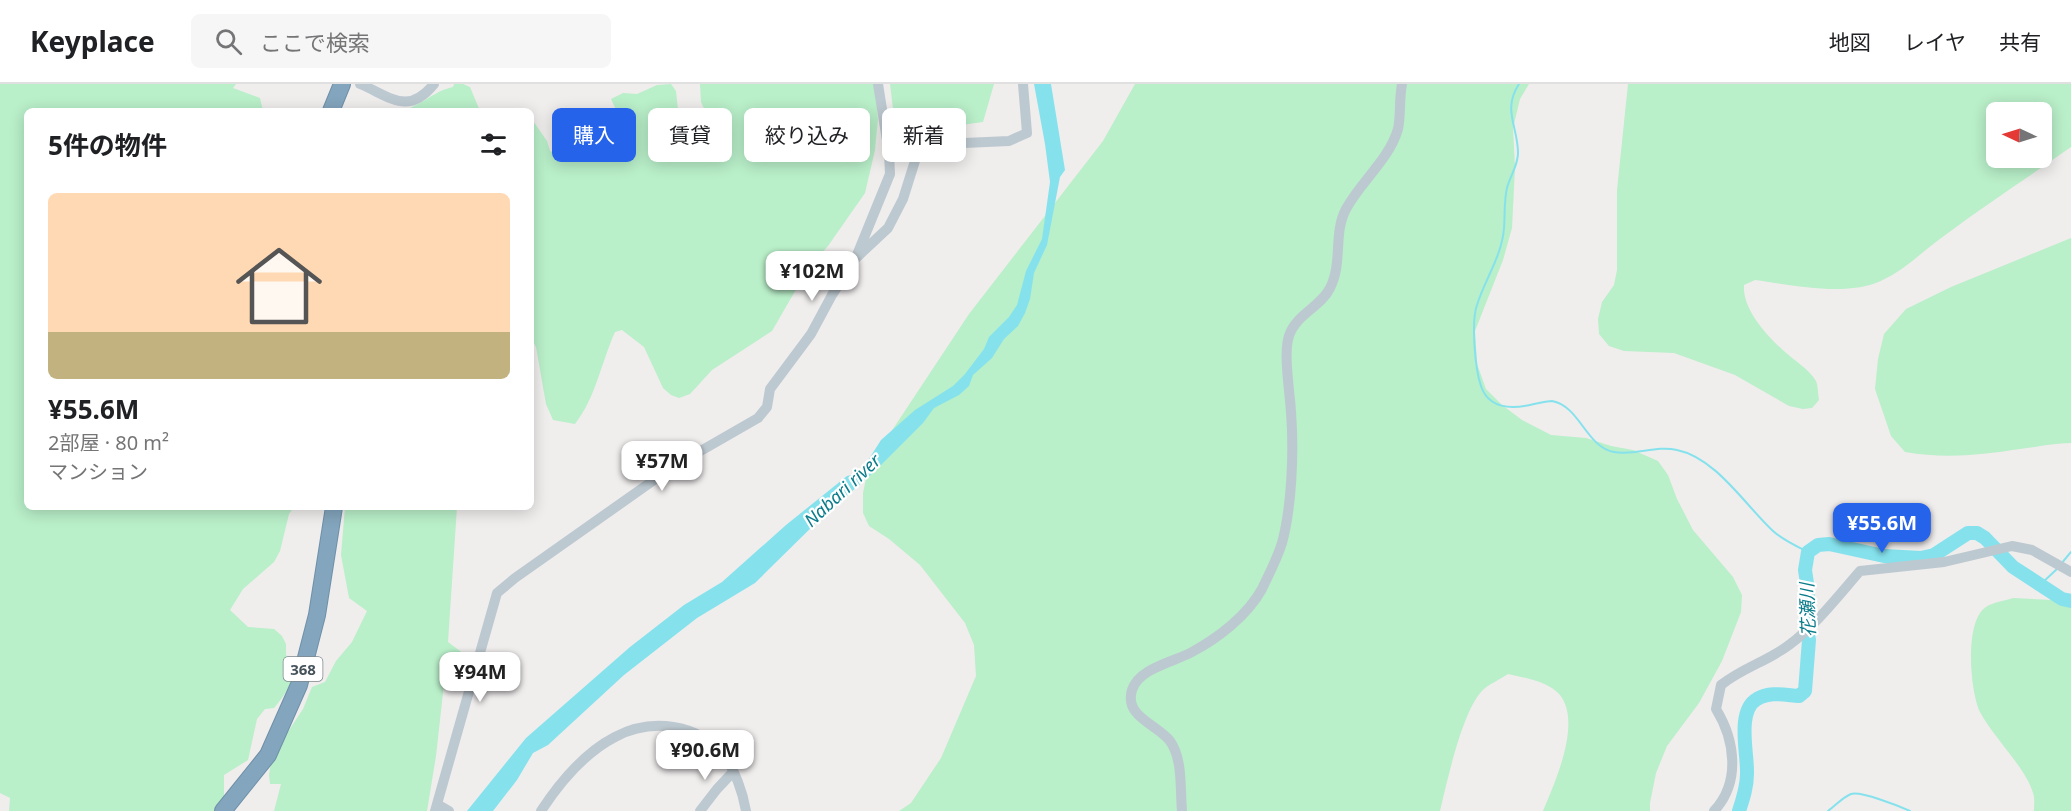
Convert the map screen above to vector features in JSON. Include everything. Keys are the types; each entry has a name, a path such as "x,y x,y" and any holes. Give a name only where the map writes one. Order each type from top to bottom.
{"highway":[{"path":"332,108 342,84"},
{"name":"368","path":"223,811 268,755 298,685 318,615 334,510"}],"street":[{"path":"360,84 394,100 407,102 415,101 426,94 434,84"},
{"path":"449,811 436,808 497,593 671,468 758,418 766,406 770,389 811,334 832,295 856,258 890,174 878,84"},
{"path":"856,258 888,228 903,199 921,145 1009,141 1027,133 1023,84"},
{"path":"1182,811 1178,758 1174,747 1168,738 1137,714 1132,700 1132,691 1136,683 1147,672 1192,652 1232,624 1260,592 1272,568 1281,543 1291,471 1293,435 1287,353 1289,335 1298,320 1330,289 1336,270 1340,229 1346,209 1392,143 1398,128 1402,84"},
{"path":"1714,811 1732,778 1732,748 1724,722 1716,709 1721,685 1735,674 1789,645 1860,571 1944,562 2012,546 2026,548 2064,568"},
{"path":"542,811 554,790 602,744 637,728 662,725 686,729 707,740 724,756 733,772 746,811"},
{"path":"700,811 733,772"}],"green space":[{"path":"0,84 236,84 233,88 260,98 262,108 24,108 24,510 292,510 280,551 274,562 243,589 230,610 248,627 274,629 282,636 286,644 286,655 295,664 293,676 285,693 274,708 265,709 257,719 248,760 224,775 224,797 217,811 9,811 10,798 0,793"},
{"path":"454,84 463,84 470,87 479,108 409,108 438,92 453,87"},
{"path":"671,84 676,91 678,108 648,108 648,162 732,162 732,108 704,108 701,102 700,84 875,84 878,120 875,150 865,193 828,246 809,267 772,331 712,370 690,394 679,398 663,388 644,347 622,330 615,332 588,403 575,424 553,420 546,404 534,343 534,122 552,152 552,162 636,162 636,108 615,108 611,99 623,93 637,94 657,85"},
{"path":"890,84 994,84 983,122 966,124 966,108 893,108"},
{"path":"1135,84 1529,84 1520,99 1513,128 1515,167 1512,228 1503,260 1475,331 1477,364 1486,389 1522,420 1551,435 1586,438 1633,450 1658,461 1668,475 1693,530 1733,577 1742,595 1741,612 1722,661 1699,703 1667,746 1656,773 1650,811 1543,811 1564,753 1568,721 1566,707 1560,695 1549,686 1508,674 1484,689 1469,712 1451,764 1440,811 899,811 911,803 941,758 976,676 974,645 965,623 920,565 889,539 869,526 863,513 863,493 867,474 887,438 969,314 1103,141"},
{"path":"1628,84 2071,84 2071,147 2052,160 2052,102 1986,102 1986,168 2041,168 1884,280 1846,289 1815,288 1755,280 1744,285 1747,303 1757,322 1778,346 1806,369 1816,381 1819,400 1812,408 1789,406 1735,375 1674,353 1624,351 1609,346 1599,334 1598,319 1602,302 1614,285 1617,270 1617,190"},
{"path":"2071,238 2071,443 1963,455 1905,452 1891,436 1875,389 1878,359 1884,334 1906,309 1951,287"},
{"path":"345,510 457,510 448,642 464,654 448,677 445,675 427,811 274,811 281,784 270,784 272,756 303,709 312,687 325,682 336,661 352,642 367,611 349,598 341,555"},
{"path":"2013,598 2071,601 2071,811 2034,811 2034,797 2024,773 1986,722 1976,702 1971,657 1974,626 1986,607"}],"water":[{"name":"Nabari river","path":"1034,84 1051,84 1065,170 1060,177 1047,245 1034,273 1030,299 1018,326 1004,339 992,358 973,375 969,386 959,395 934,408 923,423 874,472 819,520 755,583 697,618 624,675 548,745 533,753 517,780 493,811 467,811 526,738 630,647 684,605 722,582 786,525 847,476 860,473 881,440 915,410 953,386 965,374 984,349 989,337 1009,317 1017,305 1026,271 1042,239 1050,182"}],"waterway":[{"path":"1519,84 1514,93 1511,110 1518,158 1506,193 1503,238 1475,312 1476,357 1479,378 1485,394 1490,400 1503,406 1518,407 1552,401 1562,404 1577,418 1596,443 1614,452 1630,453 1669,449 1691,455 1705,462 1717,472 1777,534 1808,552"},
{"name":"花瀬川","path":"1739,811 1746,784 1745,723 1751,705 1757,699 1767,695 1799,696 1805,691 1809,640 1806,624 1808,590 1805,570 1808,552 1818,545 1829,544 1884,556 1921,558 1934,555 1968,533 1977,533 1985,538 2013,567 2062,599 2071,601"},
{"path":"2061,564 2071,552"},
{"path":"2041,584 2058,568"},
{"path":"1828,811 1851,794 1880,799 1910,811"}]}
